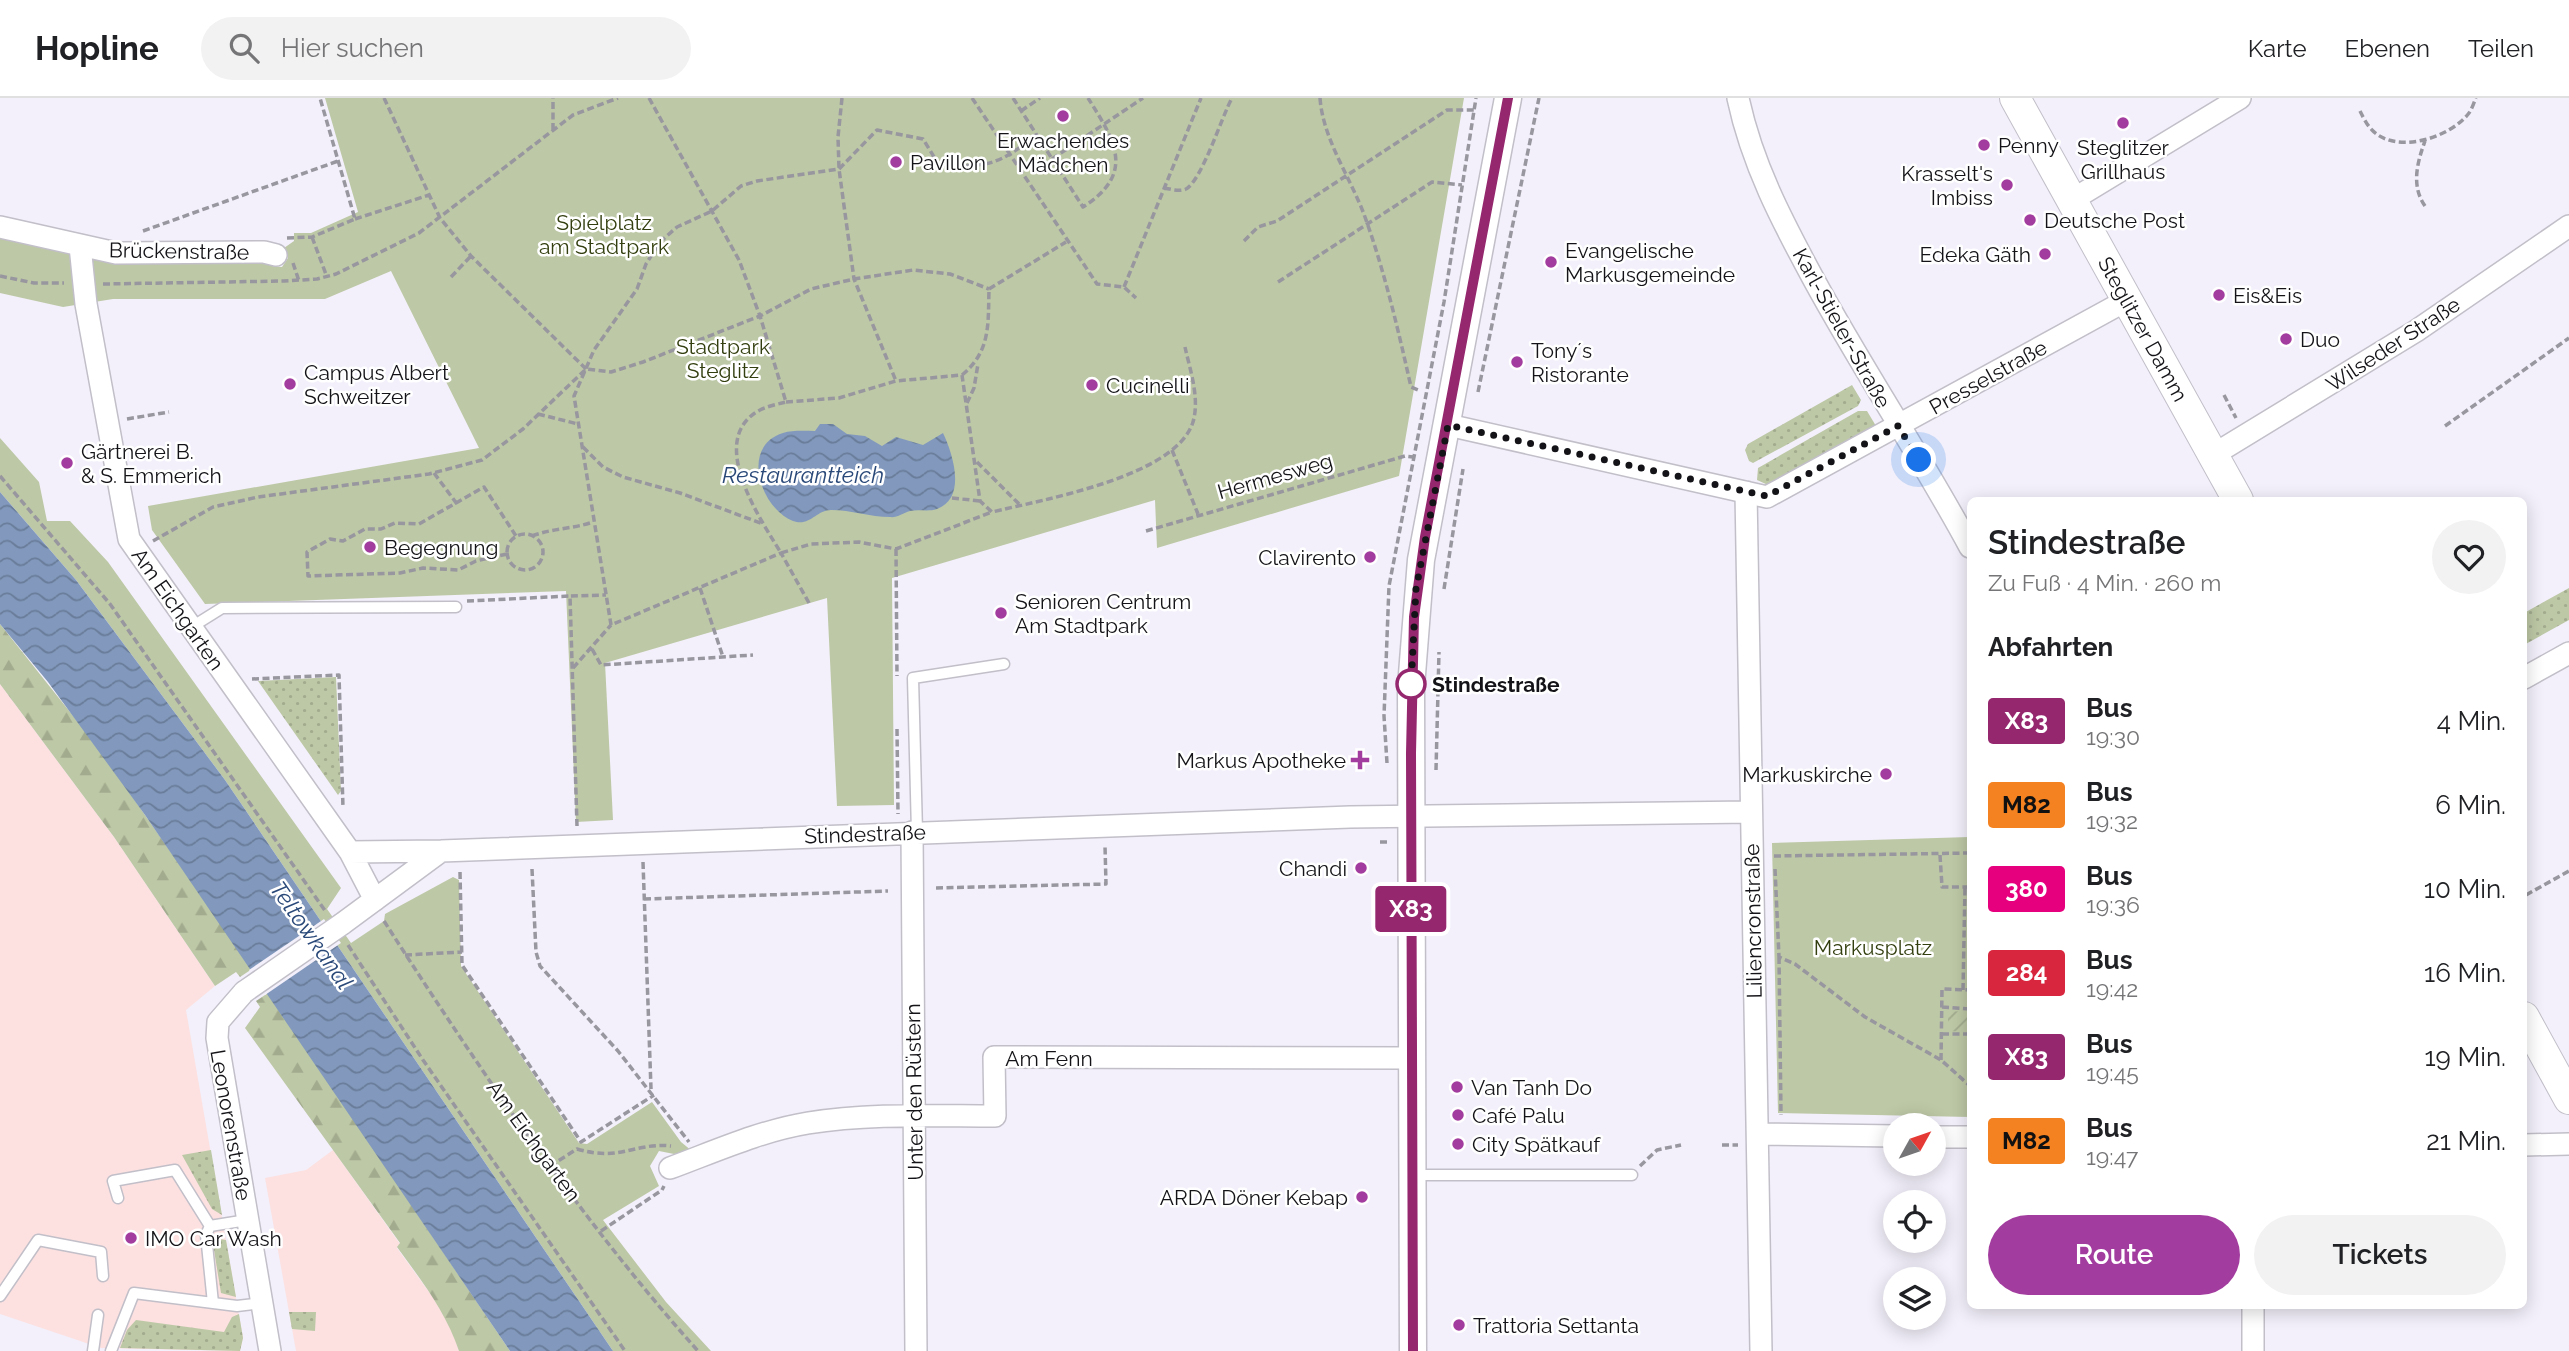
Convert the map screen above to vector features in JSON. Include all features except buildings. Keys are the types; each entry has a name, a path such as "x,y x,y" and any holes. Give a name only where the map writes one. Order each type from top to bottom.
{"main road":[{"name":"Steglitzer Damm","path":"2015,98 2236,497"},
{"name":"Steglitzer Damm","path":"2030,98 2048,156"},
{"path":"2527,1022 2569,1099"}],"street":[{"path":"1413,1351 1411,687 1416,589 1508,98"},
{"name":"Karl-Stieler-Straße","path":"1738,98 1758,166 1776,210 1967,542"},
{"path":"2072,200 2240,98"},
{"name":"Wilseder Straße","path":"2213,455 2416,331 2569,226"},
{"name":"Brückenstraße","path":"0,227 116,253 264,252 280,247"},
{"name":"Am Eichgarten","path":"80,246 86,303 129,539 350,852"},
{"name":"Presselstraße","path":"1448,425 1767,496 2127,300"},
{"name":"Liliencronstraße","path":"1746,492 1762,1351"},
{"path":"2527,676 2569,653"},
{"name":"Stindestraße","path":"350,852 1411,816 1751,813"},
{"name":"Unter den Rüstern","path":"915,832 916,1351"},
{"path":"339,927 441,851"},
{"path":"350,852 376,900"},
{"name":"Leonorenstraße","path":"270,1351 217,1038 218,1021 244,992 339,927"},
{"name":"Am Fenn","path":"670,1168 729,1144 807,1123 855,1118 995,1116 994,1057 1411,1058"},
{"path":"1758,1134 1883,1136"},
{"path":"1946,1137 1967,1137"},
{"path":"2527,1145 2569,1144"},
{"path":"2253,1309 2253,1351"}],"lane":[{"path":"190,628 222,608 456,607"},
{"path":"915,832 913,678 1004,664"},
{"path":"118,1198 113,1181 176,1170 209,1226"},
{"path":"1412,1175 1632,1175"},
{"path":"209,1226 247,1220"},
{"path":"209,1226 205,1235 212,1303"},
{"path":"0,1296 38,1240 102,1252 103,1276"},
{"path":"111,1351 134,1293 131,1280"},
{"path":"134,1293 237,1306 261,1303"},
{"path":"93,1351 98,1315"}],"path":[{"path":"320,98 355,219"},
{"path":"384,98 440,218 471,256 586,369 611,372 643,362 760,316 811,289 854,279 913,270 950,274 989,289"},
{"path":"552,130 553,98"},
{"path":"440,218 573,115 618,98"},
{"path":"649,98 739,260 760,316 786,402"},
{"path":"842,98 839,169 854,279 896,381"},
{"path":"972,98 1066,242 1097,284 1124,287 1136,299"},
{"path":"1013,98 1083,206 1102,195 1114,177 1118,154 1104,124 1087,98"},
{"path":"1021,111 1040,98"},
{"path":"1052,159 1143,98"},
{"path":"1124,287 1201,98"},
{"path":"1164,188 1181,190 1190,185 1213,145 1223,113 1232,98"},
{"path":"1320,98 1346,175 1384,271 1411,387 1418,390"},
{"path":"1477,394 1539,98"},
{"path":"2360,111 2372,130 2382,136 2393,141 2425,141 2469,114 2476,98"},
{"path":"1244,241 1258,227 1277,221 1447,110 1474,110"},
{"path":"611,625 574,396 594,350 638,289 646,264 660,242 677,228 712,211 741,186 757,181 839,169 877,130 923,139 939,165 982,167 1011,156 1037,134"},
{"path":"2425,141 2419,156 2416,186 2425,206"},
{"path":"135,234 338,161"},
{"path":"289,179 291,188"},
{"path":"1278,282 1432,181 1462,185"},
{"path":"280,247 429,195"},
{"path":"312,237 327,276"},
{"path":"989,289 1066,242"},
{"path":"451,277 471,256"},
{"path":"0,276 33,283 73,283"},
{"path":"967,403 974,388 978,362 988,332 989,289"},
{"path":"2445,426 2569,338"},
{"path":"572,668 611,625 782,554 811,544 859,542 896,549 992,512 1131,475 1172,450 1193,423 1194,385 1185,347"},
{"path":"809,603 747,495 736,455 741,430 758,411 786,402 839,398 896,381 962,375 978,362"},
{"path":"151,543 213,507 434,473 481,460 538,414 586,369"},
{"path":"962,375 980,501"},
{"path":"2224,395 2237,419"},
{"path":"127,419 169,412"},
{"path":"538,414 579,424"},
{"path":"582,445 603,467 624,477 680,493 764,525"},
{"path":"1172,450 1198,514"},
{"name":"Hermesweg","path":"1146,531 1405,456 1413,457"},
{"path":"975,461 1020,505"},
{"path":"1443,595 1464,467"},
{"path":"434,473 457,504"},
{"path":"0,476 110,604 339,927 423,1060 625,1351"},
{"path":"507,554 476,561 458,570 423,568 356,576 309,576 307,552 330,539 343,541 359,531 381,529 395,523 419,524 484,487 516,537"},
{"path":"952,498 980,501 992,512"},
{"path":"532,536 543,550 537,566 520,570 510,562 507,554 509,544 516,537 532,536 552,528 578,528 593,522"},
{"path":"700,588 723,657"},
{"path":"456,607 466,601 606,595"},
{"path":"570,596 578,826"},
{"path":"592,649 601,665 752,655"},
{"path":"1433,779 1437,765 1439,650"},
{"path":"246,679 339,675 344,818"},
{"path":"936,888 1106,884 1104,826"},
{"path":"531,846 536,952 540,965 652,1093 693,1147 659,1144 618,1155 598,1155 577,1149 550,1166"},
{"path":"1782,1111 1774,856 1967,853"},
{"path":"1940,854 1942,887 1965,887 1963,990"},
{"path":"643,860 652,1093"},
{"path":"2527,894 2569,871"},
{"path":"460,872 462,965 581,1142 652,1093"},
{"path":"644,899 888,891"},
{"name":"Am Eichgarten","path":"384,921 550,1166 658,1306 698,1351"},
{"path":"405,955 462,952"},
{"path":"1779,957 1795,964 1865,1017 1941,1060 1967,1083"},
{"path":"1941,1060 1942,989 1967,990"},
{"path":"1942,1007 1967,1009"},
{"path":"1941,1034 1967,1034"},
{"path":"1632,1175 1657,1150 1681,1145"},
{"path":"1722,1145 1739,1145"},
{"path":"601,1231 662,1190 670,1168"}],"shaded area":[{"path":"0,684 114,837 215,986 186,1010 243,1338 240,1351 101,1348 0,1314"},
{"path":"333,1150 400,1244 397,1248 432,1296 452,1330 459,1351 296,1351 265,1178 306,1170"}],"green space":[{"name":"Stadtpark Steglitz","path":"325,98 1464,98 1399,476 1157,548 1155,500 892,578 894,805 837,806 827,598 605,663 613,820 576,822 566,591 205,604 152,530 148,506 479,448 391,271 325,299 113,299 63,307 0,293 0,236 266,260 272,266 282,267 288,258 284,248 294,241 294,233 311,233 358,212"},
{"path":"1852,385 1861,400 1858,406 1753,463 1749,461 1745,450 1748,444"},
{"path":"1858,411 1867,411 1876,426 1768,485 1757,480 1758,468"},
{"path":"0,438 39,482 47,521 70,521 108,562 341,888 327,909 351,943 384,921 385,914 453,877 459,880 461,966 579,1143 587,1144 652,1102 681,1142 692,1151 674,1154 659,1151 650,1166 659,1186 603,1220 666,1302 711,1351 613,1351 225,780 76,580 0,492"},
{"path":"2569,588 2569,620 2527,643 2527,611"},
{"path":"0,624 97,746 252,969 240,977 236,972 215,986 114,837 0,684"},
{"path":"336,677 341,791 338,795 258,681"},
{"name":"Markusplatz","path":"1967,837 1967,1117 1946,1116 1946,1113 1883,1113 1883,1115 1778,1113 1772,843"},
{"path":"268,993 510,1351 459,1351 440,1310 397,1247 400,1243 245,1028 260,1007 256,1001"},
{"path":"1948,1011 1967,1012 1967,1032 1948,1031"},
{"path":"211,1150 222,1215 212,1209 182,1155"},
{"path":"212,1238 226,1240 236,1297 221,1293"},
{"path":"289,1312 316,1312 315,1331 292,1329"},
{"path":"239,1314 243,1338 240,1351 120,1348 127,1330 136,1320 224,1332 232,1317"}],"water":[{"name":"Restaurantteich","path":"820,424 833,424 847,434 865,436 882,446 896,437 923,445 943,433 955,475 952,495 937,509 910,511 895,517 831,510 804,522 793,521 771,504 764,491 759,463 762,450 770,440 783,433 815,431"},
{"name":"Teltowkanal","path":"0,492 76,580 225,780 613,1351 510,1351 145,815 48,682 0,624"}],"pier":[{"path":"324,919 341,943 265,995 249,970"}],"bus line":[{"name":"X83","path":"1413,1351 1411,687 1416,589 1508,98"}],"place":[{"name":"Erwachendes Mädchen","path":"1063,116"},
{"name":"Steglitzer Grillhaus","path":"2123,123"},
{"name":"Penny","path":"1984,145"},
{"name":"Pavillon","path":"896,162"},
{"name":"Krasselt's Imbiss","path":"2007,185"},
{"name":"Deutsche Post","path":"2030,220"},
{"name":"Edeka Gäth","path":"2045,254"},
{"name":"Evangelische Markusgemeinde","path":"1551,262"},
{"name":"Eis&Eis","path":"2219,295"},
{"name":"Duo","path":"2286,339"},
{"name":"Tony´s Ristorante","path":"1517,362"},
{"name":"Campus Albert Schweitzer","path":"290,384"},
{"name":"Cucinelli","path":"1092,385"},
{"name":"Gärtnerei B. & S. Emmerich","path":"67,463"},
{"name":"Begegnung","path":"370,547"},
{"name":"Clavirento","path":"1370,557"},
{"name":"Senioren Centrum Am Stadtpark","path":"1001,613"},
{"name":"Stindestraße","path":"1411,684"},
{"name":"Markus Apotheke","path":"1360,760"},
{"name":"Markuskirche","path":"1886,774"},
{"name":"Chandi","path":"1361,868"},
{"name":"Van Tanh Do","path":"1457,1087"},
{"name":"Café Palu","path":"1458,1115"},
{"name":"City Spätkauf","path":"1458,1144"},
{"name":"ARDA Döner Kebap","path":"1362,1197"},
{"name":"IMO Car Wash","path":"131,1238"},
{"name":"Trattoria Settanta","path":"1459,1325"}],"route":[{"path":"1411,684 1411,687 1416,589 1448,425 1767,496 1898,426 1919,460"}],"park label":[{"name":"Spielplatz am Stadtpark","path":"604,234"}]}
